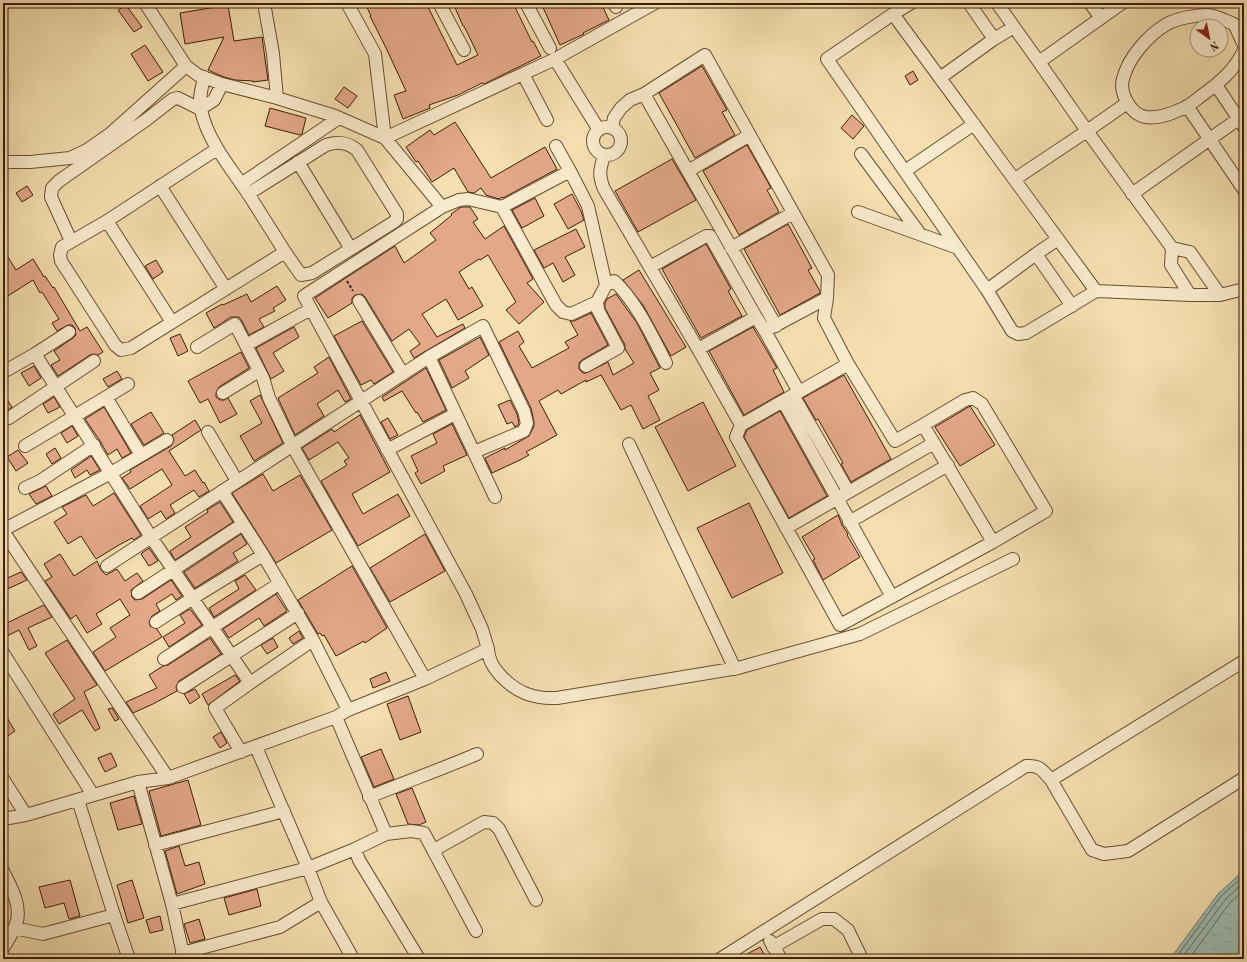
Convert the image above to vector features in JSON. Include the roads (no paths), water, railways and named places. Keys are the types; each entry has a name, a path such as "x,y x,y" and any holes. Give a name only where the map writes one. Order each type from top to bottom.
{"street":[{"path":"145,3 186,66 198,75 222,84 277,98 339,118 385,138 442,207"},
{"path":"264,3 273,54 277,98"},
{"path":"347,3 375,54 385,138"},
{"path":"440,3 464,50"},
{"path":"526,3 550,48"},
{"path":"385,138 555,59 655,3"},
{"path":"911,3 827,59 987,290 1012,331 1018,334 1026,333 1096,291 1220,295 1244,289"},
{"path":"969,3 994,39"},
{"path":"997,3 1172,248 1171,265 1190,295"},
{"path":"1090,3 1101,18"},
{"path":"1039,62 1122,3"},
{"path":"893,14 1096,291"},
{"path":"1244,45 1234,24 1209,15 1185,18 1168,23 1152,35 1138,49 1122,80 1123,95 1127,103 1136,112 1145,117 1170,114 1187,106 1216,85 1234,67 1244,50"},
{"path":"1234,24 1244,17"},
{"path":"940,78 994,39 1014,27"},
{"path":"612,128 614,118 621,108 630,100 644,94 705,55 828,275 824,318 848,364 895,441 965,400 973,398 982,404 1046,511 840,625 736,437 740,425 848,364"},
{"path":"555,59 599,130"},
{"path":"3,164 8,162 44,161 70,158 87,150 110,134 186,66"},
{"path":"523,74 548,120"},
{"path":"204,77 200,97 200,109 217,149 301,275 312,273 397,219 397,214 357,150 343,142 330,143 298,162 245,189"},
{"path":"200,109 214,100 222,84"},
{"path":"1132,194 1209,139 1242,120 1216,85"},
{"path":"644,94 731,248 770,329 792,396 837,498 892,597"},
{"path":"71,241 51,197 52,188 59,180 146,120 173,99 178,98 200,109"},
{"path":"1015,180 1127,103"},
{"path":"1187,106 1244,190"},
{"path":"245,189 339,118"},
{"path":"905,171 974,124"},
{"path":"605,127 612,128 619,133 622,141 619,149 613,154 604,155 598,152 594,147 593,141 595,134 599,130 605,127"},
{"path":"688,170 750,135"},
{"path":"556,146 588,206 606,285"},
{"path":"217,149 107,221 62,247 60,261 118,348 121,350 131,348 285,252"},
{"path":"861,154 920,234"},
{"path":"604,155 600,169 600,179 740,425"},
{"path":"298,162 351,249"},
{"path":"570,171 502,207 468,199 459,200 442,207 304,296 466,594 482,629 492,666 511,686 525,693 543,698 557,698 735,669 860,634 1013,559"},
{"path":"160,186 226,289"},
{"path":"502,207 556,304 564,312 571,314 597,302"},
{"path":"731,248 793,212"},
{"path":"858,212 958,248"},
{"path":"107,221 172,322"},
{"path":"650,267 706,236 710,236 756,317 770,329"},
{"path":"987,290 1058,239"},
{"path":"1172,248 1190,252 1220,295"},
{"path":"1036,254 1072,306"},
{"path":"586,366 618,348 598,310 597,302 606,285 614,281 623,289 651,334 666,363"},
{"path":"770,329 827,298"},
{"path":"359,301 403,374"},
{"path":"246,345 310,309"},
{"path":"698,349 756,317"},
{"path":"197,346 235,324 259,372 269,398 292,445 426,679"},
{"path":"107,566 360,401 429,357 483,326 524,411 527,423 524,431 474,452"},
{"path":"3,370 8,370 70,332"},
{"path":"35,354 151,537 250,683"},
{"path":"429,357 495,497"},
{"path":"9,418 94,362"},
{"path":"223,393 259,372"},
{"path":"25,446 128,384"},
{"path":"792,396 848,491"},
{"path":"106,397 141,455"},
{"path":"387,450 455,414"},
{"path":"923,425 948,465 992,542"},
{"path":"208,432 237,481"},
{"path":"167,440 111,473 3,531 168,778"},
{"path":"786,528 848,491 934,443"},
{"path":"629,444 735,669"},
{"path":"25,488 94,445"},
{"path":"849,522 948,465"},
{"path":"222,491 298,613 348,710"},
{"path":"138,593 243,524"},
{"path":"156,622 263,555"},
{"path":"907,610 904,602 905,599 928,585 926,578"},
{"path":"164,658 280,583"},
{"path":"183,687 298,613"},
{"path":"241,752 215,708 313,640"},
{"path":"3,819 26,815 138,782 168,778 256,747 336,716 426,679 488,649"},
{"path":"3,653 93,795"},
{"path":"1051,780 1244,662"},
{"path":"336,716 369,797 386,834"},
{"path":"256,747 308,868 320,902 351,955 351,959"},
{"path":"369,797 477,754"},
{"path":"720,959 1026,766 1033,765 1041,768 1051,780 1092,850 1104,854 1128,851 1244,778"},
{"path":"3,778 26,815"},
{"path":"138,782 172,904 183,956 280,927 320,902"},
{"path":"78,800 129,959"},
{"path":"155,845 284,811"},
{"path":"434,850 484,822 493,823 499,829 536,900"},
{"path":"172,904 308,868 355,850 386,834 411,831 424,834 476,930"},
{"path":"355,850 359,860 419,959"},
{"path":"3,871 19,910 17,922 3,948"},
{"path":"14,928 44,934 114,915"},
{"path":"773,947 822,919 834,919 848,930 862,959"},
{"path":"764,931 781,959"}],"water":[{"path":"1244,870 1244,959 1170,959 1218,894"}]}
